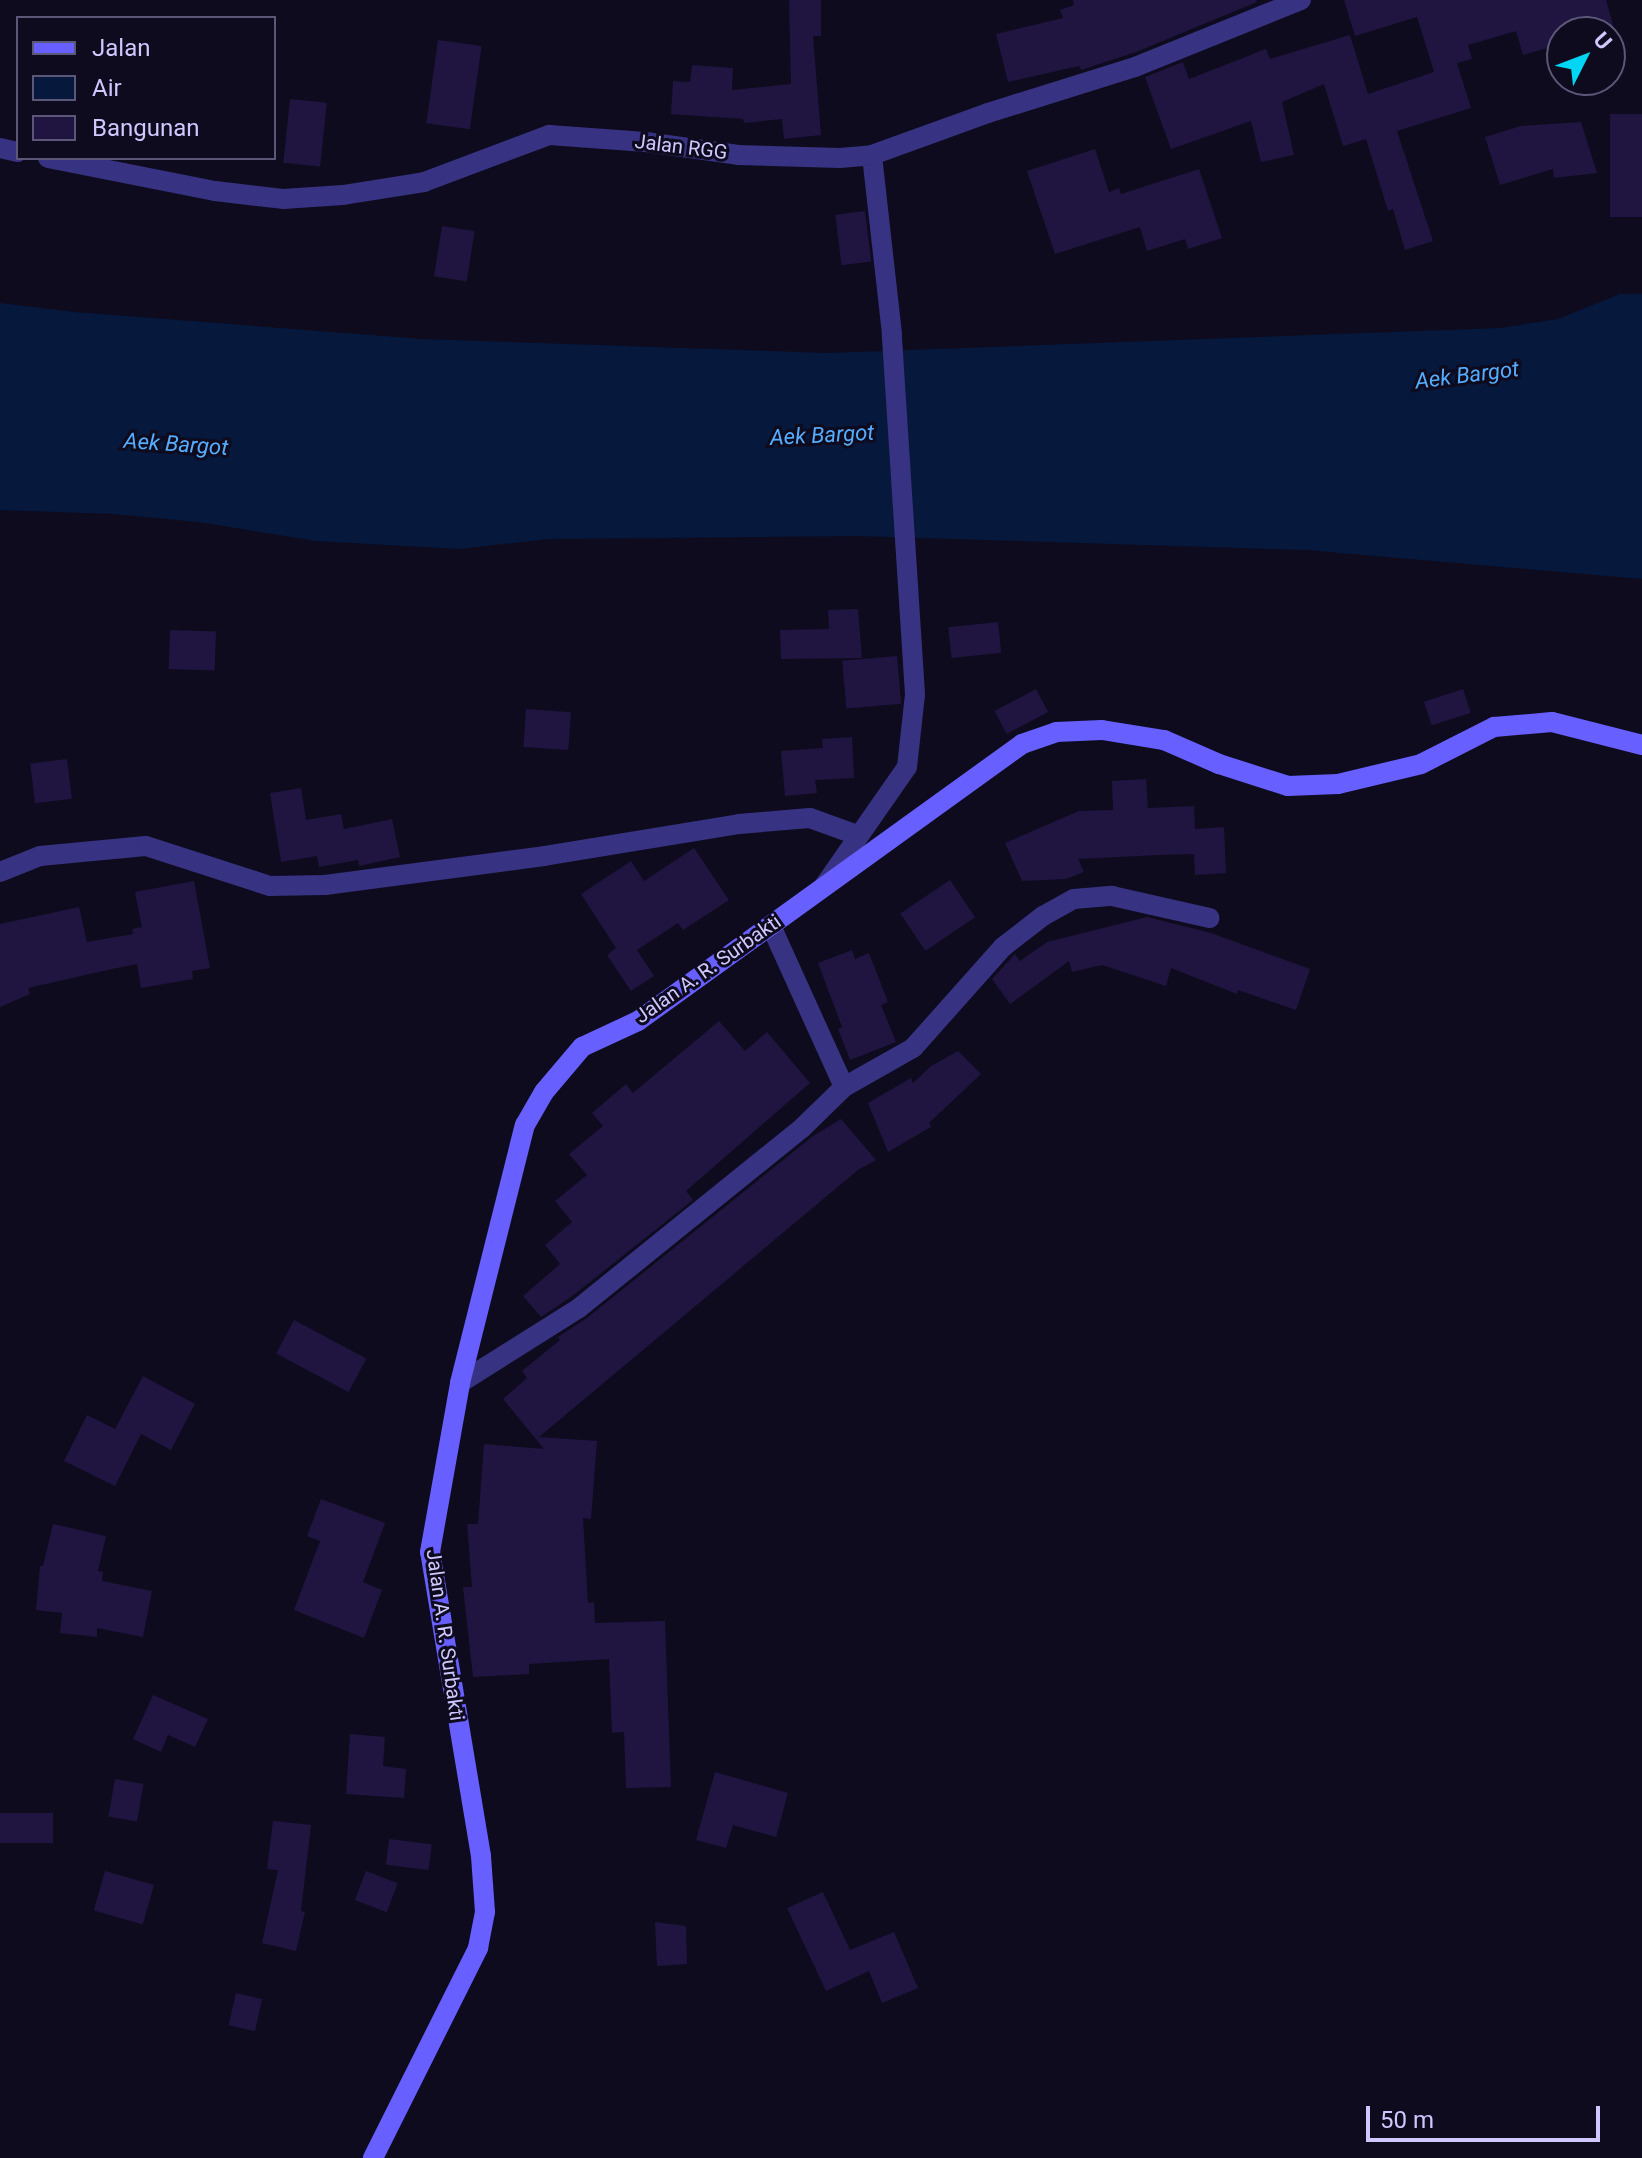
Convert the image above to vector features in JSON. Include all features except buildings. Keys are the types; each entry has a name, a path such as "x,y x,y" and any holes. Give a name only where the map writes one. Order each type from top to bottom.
{"main road":[{"name":"Jalan A. R. Surbakti","path":"373,2158 478,1948 485,1912 481,1856 453,1705 430,1552 460,1383 525,1125 544,1092 582,1047 638,1021 1022,744 1056,732 1102,730 1164,740 1219,764 1288,786 1338,784 1421,764 1494,727 1552,722 1642,745"}],"street":[{"name":"Jalan RGG","path":"58,160 215,191 283,199 343,195 424,182 549,135 646,142 738,155 840,158 872,155 988,113 1135,67 1301,0"},
{"path":"824,886 907,767 915,694 910,578 892,334 872,155"},
{"path":"0,872 40,856 146,846 270,886 325,885 544,856 753,823 810,818 857,835"},
{"path":"460,1383 579,1308 802,1128 844,1087 913,1048 1003,947 1043,916 1074,899 1112,896 1210,918"},
{"path":"771,926 844,1087"}],"water":[{"name":"Aek Bargot","path":"1620,294 1642,294 1642,579 1306,550 857,536 548,539 459,549 316,541 198,522 113,514 0,510 0,303 74,312 422,339 828,353 1501,328 1558,319"}]}
